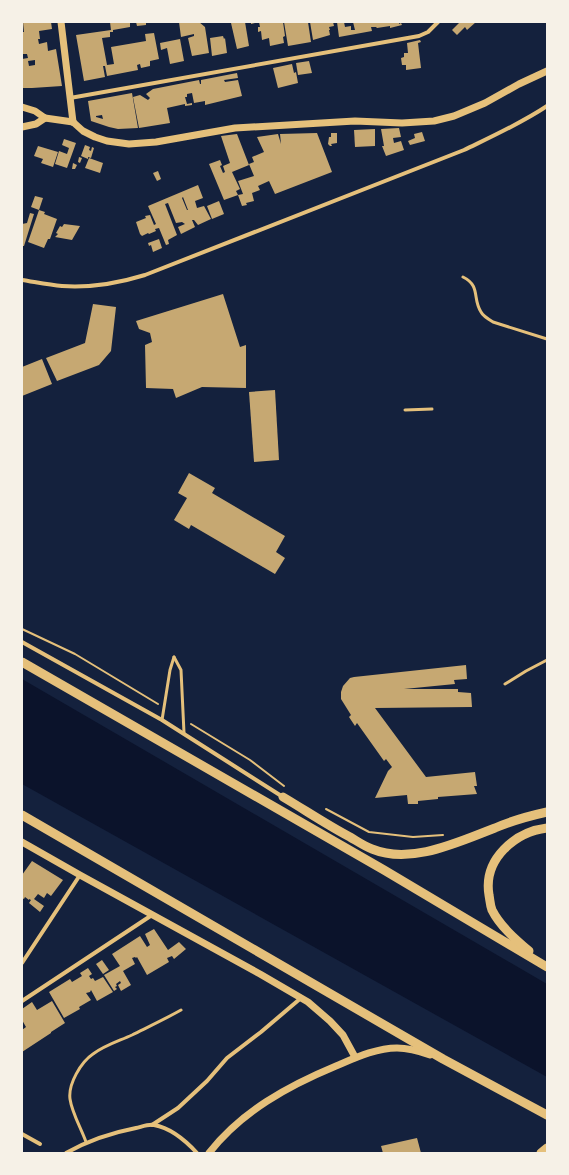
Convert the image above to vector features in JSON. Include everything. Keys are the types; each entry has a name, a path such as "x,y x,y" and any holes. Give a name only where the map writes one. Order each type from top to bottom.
{"highway":[{"path":"22,662 384,870 547,966"},
{"path":"283,797 384,870"},
{"path":"283,797 371,849 389,853 419,852 448,847 507,823 547,812"},
{"path":"22,814 443,1060 547,1116"},
{"path":"547,828 538,829 526,834 507,846 493,866 489,879 488,890 491,908 498,920 522,945 547,966"},
{"path":"541,1153 547,1148"}],"street":[{"path":"61,22 73,122"},
{"path":"70,99 419,36 428,32 438,22"},
{"path":"22,107 35,111 45,118 73,122 83,131 95,137 107,141 129,144 156,142 235,128 355,121 402,123 434,121 454,116 485,103 519,84 547,71"},
{"path":"22,280 62,286 76,286 118,282 145,275 464,150 506,131 528,119 547,106"},
{"path":"22,127 36,124 45,118"},
{"path":"22,642 184,733 283,797"},
{"path":"22,842 301,998 338,1029 348,1042 355,1057"},
{"path":"22,963 80,875"},
{"path":"22,1001 152,914"},
{"path":"66,1153 86,1142 117,1132 152,1125 178,1108 227,1058 270,1025 301,998"},
{"path":"209,1153 236,1124 269,1100 304,1079 355,1057 395,1048 416,1050 443,1060"},
{"path":"152,1125 168,1130 185,1141 197,1153"},
{"path":"22,1134 40,1144"}],"lane":[{"path":"463,277 470,281 475,290 480,312 486,318 493,322 547,339"},
{"path":"405,410 432,409"},
{"path":"162,720 170,670 174,657 181,670 184,733"},
{"path":"505,684 526,670 547,660"},
{"path":"86,1142 72,1108 70,1099 71,1084 79,1070 92,1054 102,1048 181,1010"}],"path":[{"path":"22,628 75,654 164,708"},
{"path":"183,720 250,760 289,789"},
{"path":"325,809 369,832 413,837 447,834"}],"water":[{"path":"22,679 547,984 547,1077 22,784"}],"building":[{"path":"23,22 51,22 52,29 39,31 40,39 38,39 39,44 47,42 48,51 56,49 62,86 22,88 22,59 28,58 27,54 22,54 22,32 24,32","holes":["35,60 35,65 29,66 28,61"]},
{"path":"110,22 130,22 130,27 113,30 113,32 110,32 110,37 102,38 107,65 114,64 111,47 146,41 145,34 154,33 159,59 150,61 150,66 141,68 140,64 137,65 138,70 107,76 105,66 103,66 105,77 84,81 76,35 111,30"},
{"path":"136,22 146,22 146,25 137,26"},
{"path":"179,22 199,22 205,27 209,53 192,56 188,38 194,36 194,34 181,37"},
{"path":"245,22 249,46 237,49 231,23"},
{"path":"259,22 283,22 285,36 283,37 284,43 270,46 269,38 262,40 261,31 258,32 258,27 260,27"},
{"path":"284,22 308,22 311,42 288,46"},
{"path":"310,22 333,22 334,26 329,27 330,35 313,40"},
{"path":"337,22 344,22 345,27 351,26 351,30 355,30 353,22 399,22 399,24 401,23 402,25 390,28 390,26 377,28 371,27 372,31 339,37"},
{"path":"460,22 476,22 467,30 465,27 457,35 452,30"},
{"path":"223,36 224,39 225,38 227,53 212,56 210,38"},
{"path":"180,39 184,61 170,64 167,48 161,50 160,43"},
{"path":"420,40 421,42 418,43 421,68 406,70 406,65 402,65 401,58 404,57 404,53 408,53 407,43"},
{"path":"309,61 312,73 298,75 296,63"},
{"path":"292,64 294,73 296,72 298,83 278,88 273,68"},
{"path":"237,73 238,78 224,80 225,82 238,80 242,96 205,105 205,101 194,103 192,93 187,94 187,97 185,97 187,104 192,103 192,105 185,106 185,104 167,108 170,123 139,128 133,97 140,95 148,100 150,98 146,94 153,89 199,80 201,84 201,80"},
{"path":"132,93 138,128 118,129 91,121 88,101","holes":["102,115 103,119 96,117 96,116"]},
{"path":"399,128 401,137 393,138 394,143 401,141 404,150 386,156 382,146 384,146 381,129"},
{"path":"375,129 375,146 355,147 354,130"},
{"path":"422,132 425,141 410,145 408,141 415,138 414,134"},
{"path":"317,133 332,172 275,194 269,181 258,186 260,190 252,193 254,201 246,203 247,205 242,206 238,195 243,194 238,181 254,176 249,164 254,162 252,157 264,152 257,137 278,134 281,144 280,134"},
{"path":"331,133 337,133 337,143 331,144 332,146 330,146 328,144"},
{"path":"237,134 249,165 232,172 240,189 236,191 238,195 224,200 209,164 220,160 222,165 220,166 223,173 225,172 223,166 230,163 221,136"},
{"path":"64,139 76,143 67,168 55,164 59,151 67,154 69,148 62,145"},
{"path":"85,145 90,147 89,150 91,151 92,147 94,148 91,158 88,157 88,159 81,156"},
{"path":"38,146 58,152 53,167 41,163 43,159 34,156"},
{"path":"79,157 82,158 80,163 78,162"},
{"path":"89,158 103,163 100,173 85,168"},
{"path":"73,163 77,165 75,169 72,169"},
{"path":"158,171 161,179 157,181 153,173"},
{"path":"198,185 203,198 195,201 197,208 204,206 211,219 198,225 194,220 192,220 195,227 181,234 178,227 185,224 182,222 176,223 168,203 165,204 177,235 168,240 169,244 166,245 159,228 155,229 156,231 149,234 148,233 142,236 140,234 136,222 146,218 145,216 150,215 154,225 156,224 148,206","holes":["183,197 188,210 182,198"]},
{"path":"35,196 43,198 39,210 31,207"},
{"path":"219,201 224,214 212,219 207,206"},
{"path":"39,210 45,212 44,214 57,219 50,239 48,239 44,248 28,242"},
{"path":"30,213 34,214 24,246 22,246 22,224 27,223"},
{"path":"64,224 80,226 72,240 55,237 58,234 56,233 60,226 62,227"},
{"path":"159,239 162,248 153,252 151,245 149,246 148,243"},
{"path":"223,294 240,347 246,345 246,388 202,387 176,398 173,389 146,388 145,345 152,342 150,333 139,329 136,321"},
{"path":"93,304 116,307 111,351 99,365 57,381 46,358 85,343"},
{"path":"42,359 52,384 22,396 22,367"},
{"path":"275,390 279,460 254,462 249,392"},
{"path":"189,473 215,488 212,493 285,536 276,552 285,558 275,574 191,525 189,529 174,520 187,498 178,493"},
{"path":"466,665 467,679 454,680 455,684 404,689 458,689 458,692 471,693 472,707 375,708 426,777 475,772 477,786 474,786 477,794 438,797 438,799 418,801 418,804 408,804 407,795 375,798 388,771 392,767 386,759 384,761 357,723 355,726 349,717 351,715 341,699 343,686 350,678 354,677"},
{"path":"32,861 63,880 51,896 47,893 44,898 38,894 34,899 44,906 40,912 29,903 31,900 25,897 24,899 22,898 22,875"},
{"path":"154,929 168,950 179,942 186,949 174,959 172,956 167,958 169,962 147,975 137,957 132,958 135,964 123,971 131,985 121,991 118,985 121,983 120,981 116,984 117,986 115,987 117,989 114,991 104,975 120,966 112,954 140,936 147,947 150,945 145,934"},
{"path":"102,960 109,970 103,974 96,964"},
{"path":"88,968 92,974 89,976 91,979 93,978 95,981 103,977 113,992 97,1001 91,990 90,992 86,993 91,1000 79,1007 80,1009 64,1018 49,992 70,979 72,982 82,976 80,973"},
{"path":"52,1001 65,1023 22,1052 22,1030 26,1027 22,1020 22,1009 32,1002 37,1010"},
{"path":"417,1138 421,1153 383,1153 381,1146"}]}
